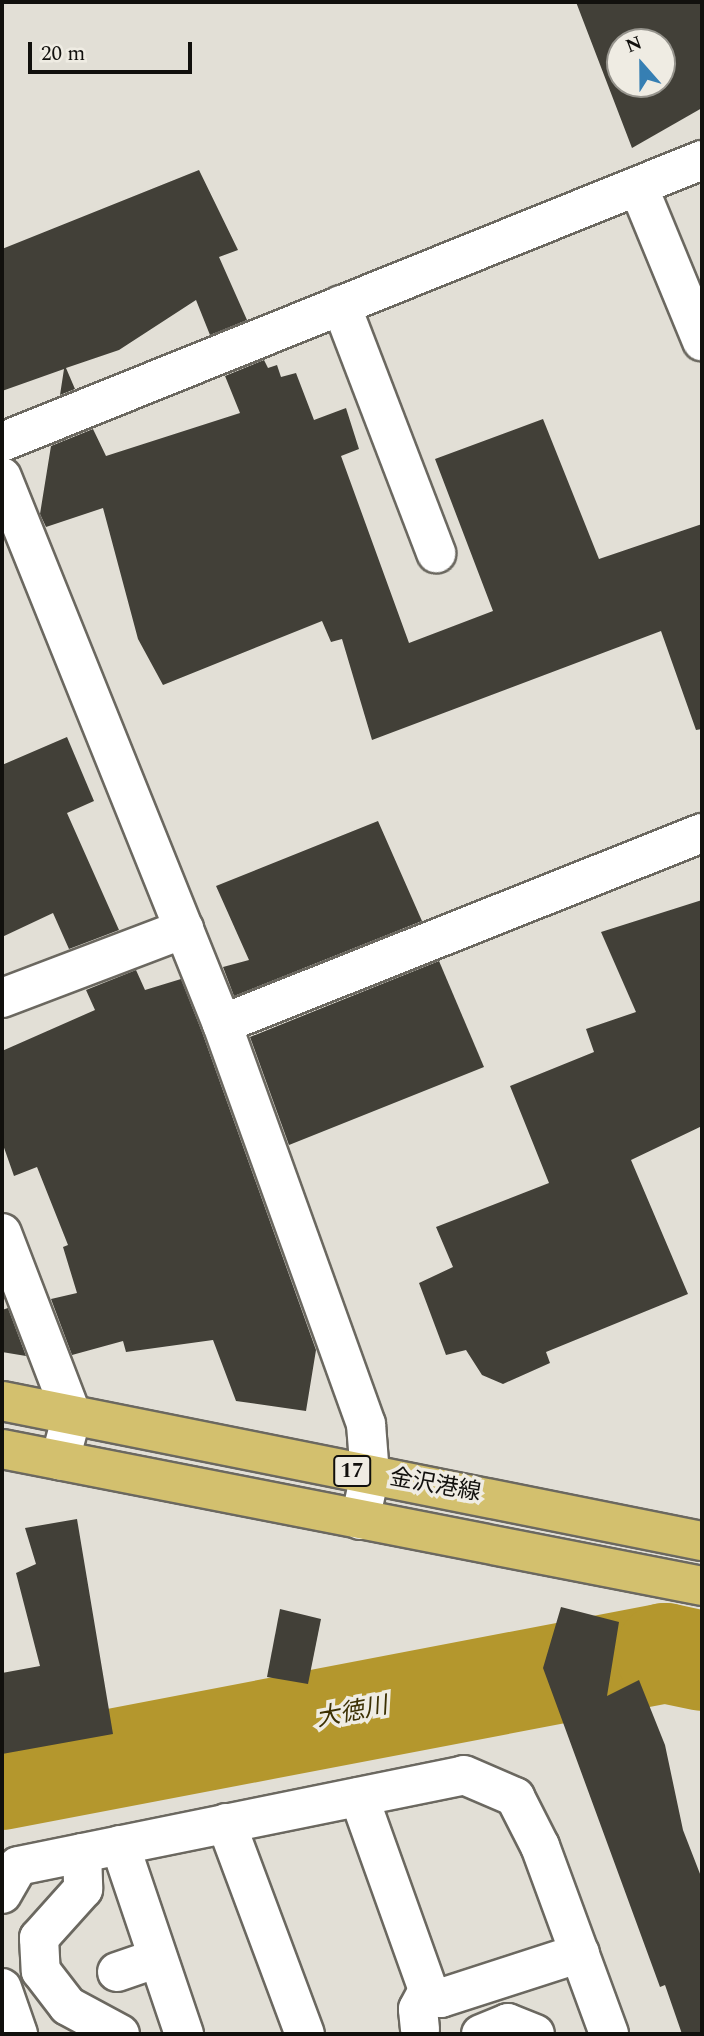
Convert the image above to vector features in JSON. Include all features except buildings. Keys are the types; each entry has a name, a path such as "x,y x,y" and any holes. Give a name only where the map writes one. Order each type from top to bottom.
{"main road":[{"name":"金沢港線","path":"2,1401 702,1541"},
{"name":"金沢港線","path":"2,1449 702,1586"}],"street":[{"path":"2,442 702,160"},
{"path":"638,186 702,341"},
{"path":"341,305 436,553"},
{"path":"2,477 222,1024 366,1424 370,1475 360,1520"},
{"path":"222,1024 702,833"},
{"path":"2,998 184,929"},
{"path":"2,1233 72,1415 60,1460"},
{"path":"2,1894 18,1866 464,1775 515,1797 580,1953 597,2031"},
{"path":"359,1797 428,1990 441,1998 580,1953"},
{"path":"226,1823 306,2034"},
{"path":"120,1845 184,2034"},
{"path":"82,1853 83,1889 39,1938 41,1971 68,2006 120,2034"},
{"path":"117,1972 158,1958"},
{"path":"2,1988 18,2034"},
{"path":"425,2032 418,2009 428,1990"},
{"path":"481,2034 508,2023 535,2034"}],"waterway":[{"name":"大徳川","path":"2,1780 665,1653 702,1661"}]}
